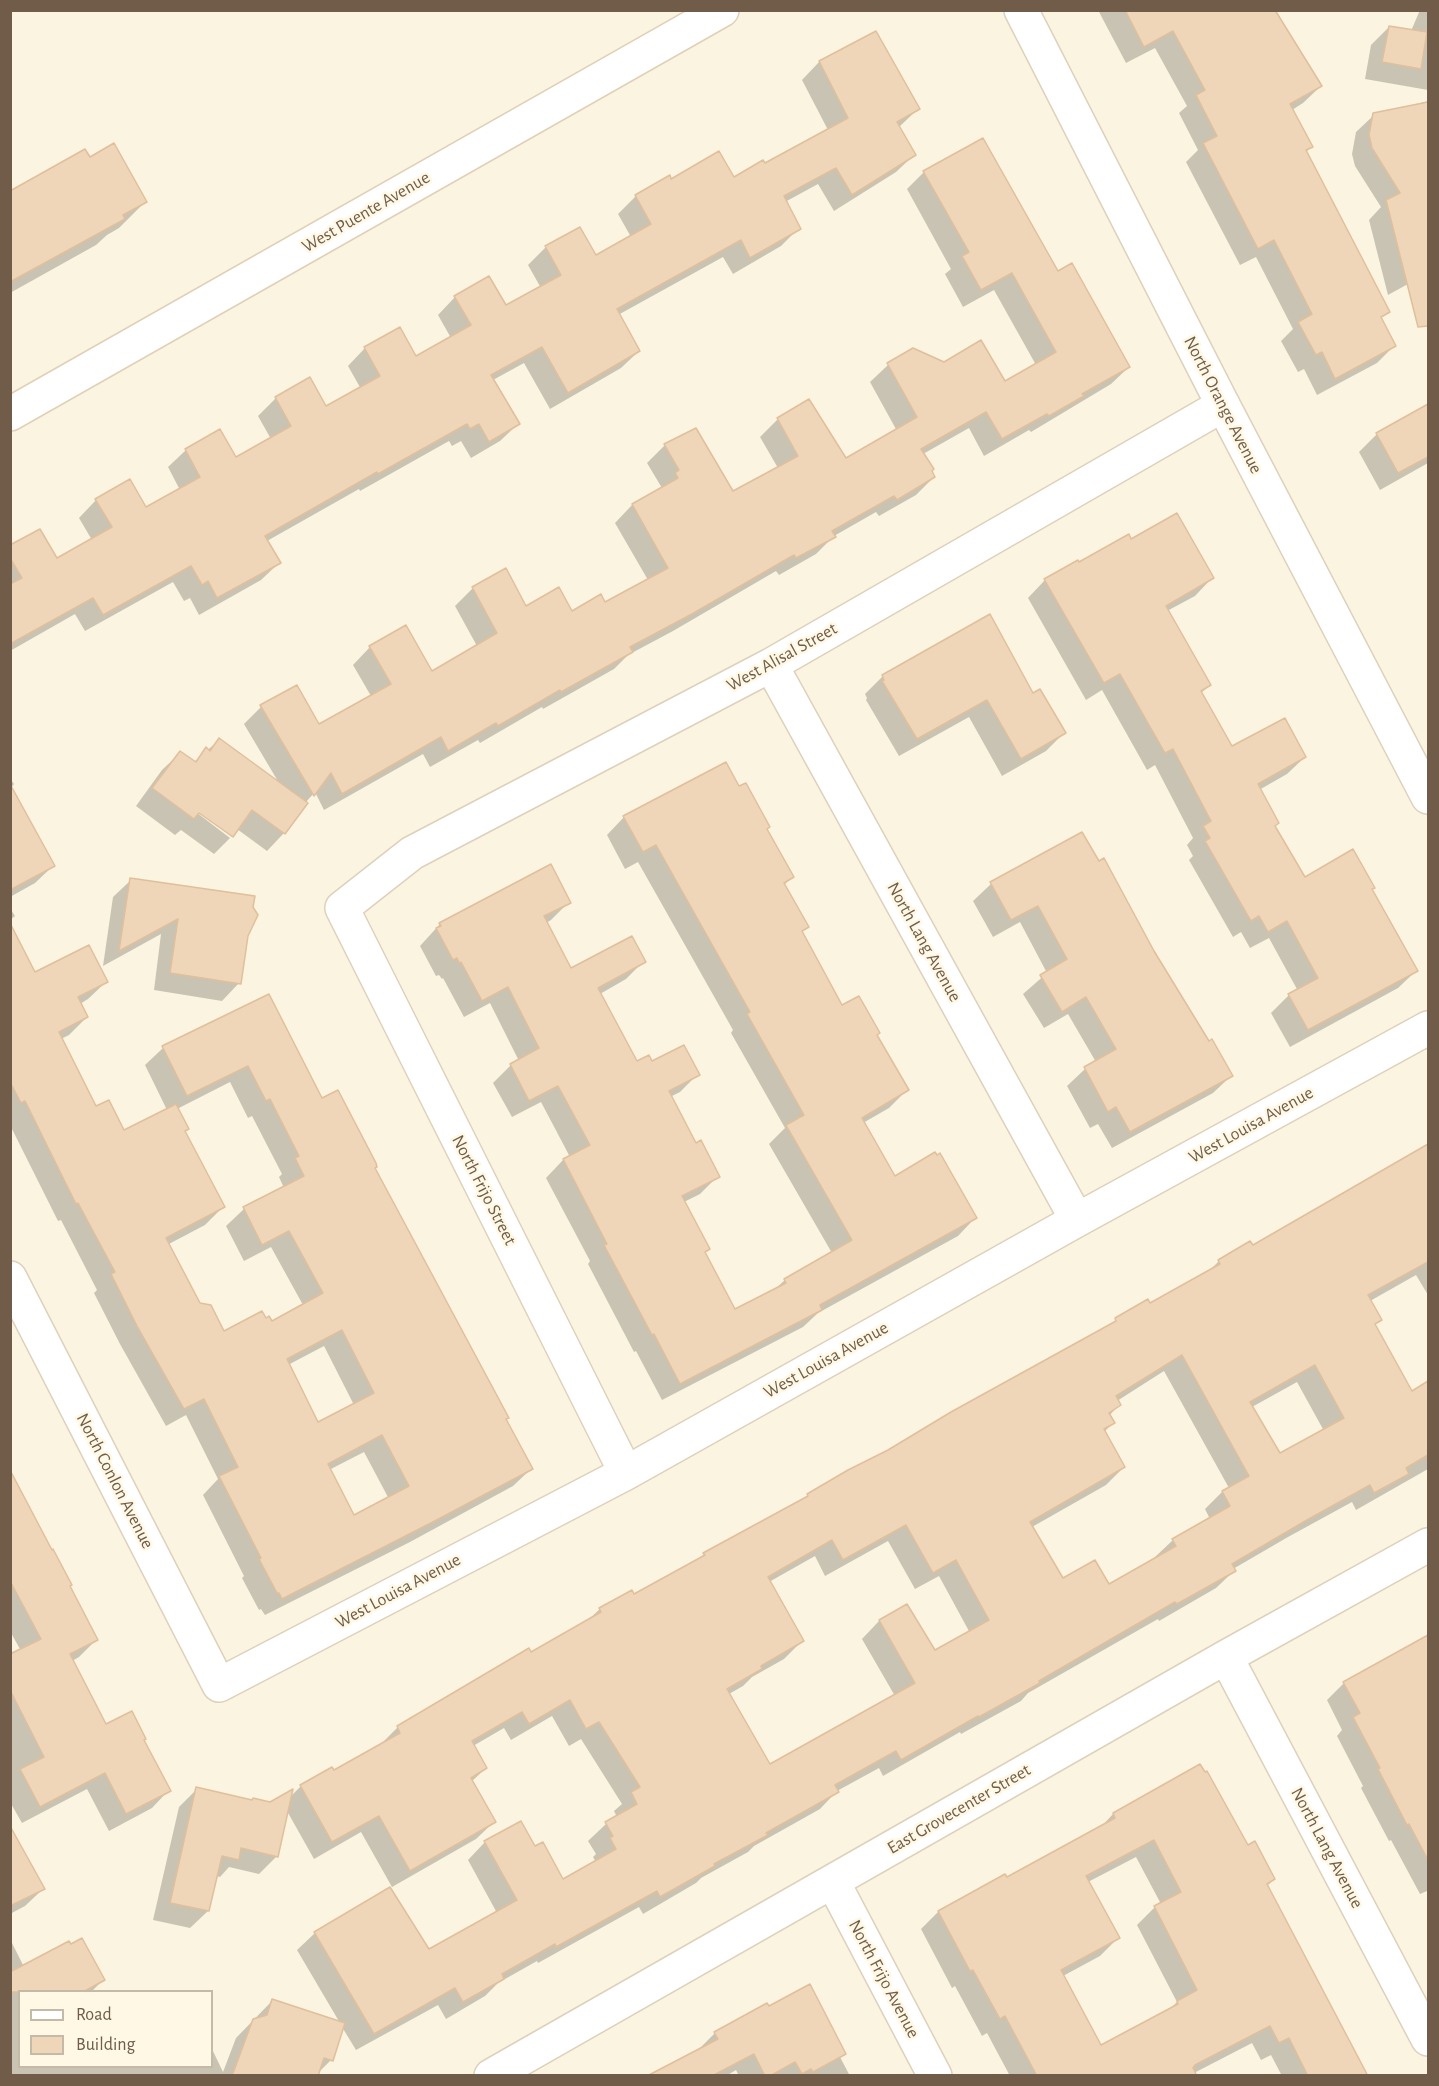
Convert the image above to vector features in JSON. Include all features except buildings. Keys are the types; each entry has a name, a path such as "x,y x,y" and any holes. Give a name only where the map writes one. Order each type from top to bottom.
{"street":[{"name":"West Puente Avenue","path":"10,414 722,10"},
{"name":"North Orange Avenue","path":"1021,10 1223,405 1428,797"},
{"name":"West Alisal Street","path":"342,908 412,853 771,665 1223,405"},
{"name":"North Lang Avenue","path":"771,665 1077,1220"},
{"name":"North Frijo Street","path":"342,908 626,1473"},
{"name":"West Louisa Avenue","path":"219,1685 626,1473 1077,1220 1428,1028"},
{"name":"North Conlon Avenue","path":"10,1278 219,1685"},
{"name":"East Grovecenter Street","path":"492,2076 1226,1657 1428,1545"},
{"name":"North Lang Avenue","path":"1226,1657 1428,2039"},
{"name":"North Frijo Avenue","path":"833,1882 935,2076"}]}
